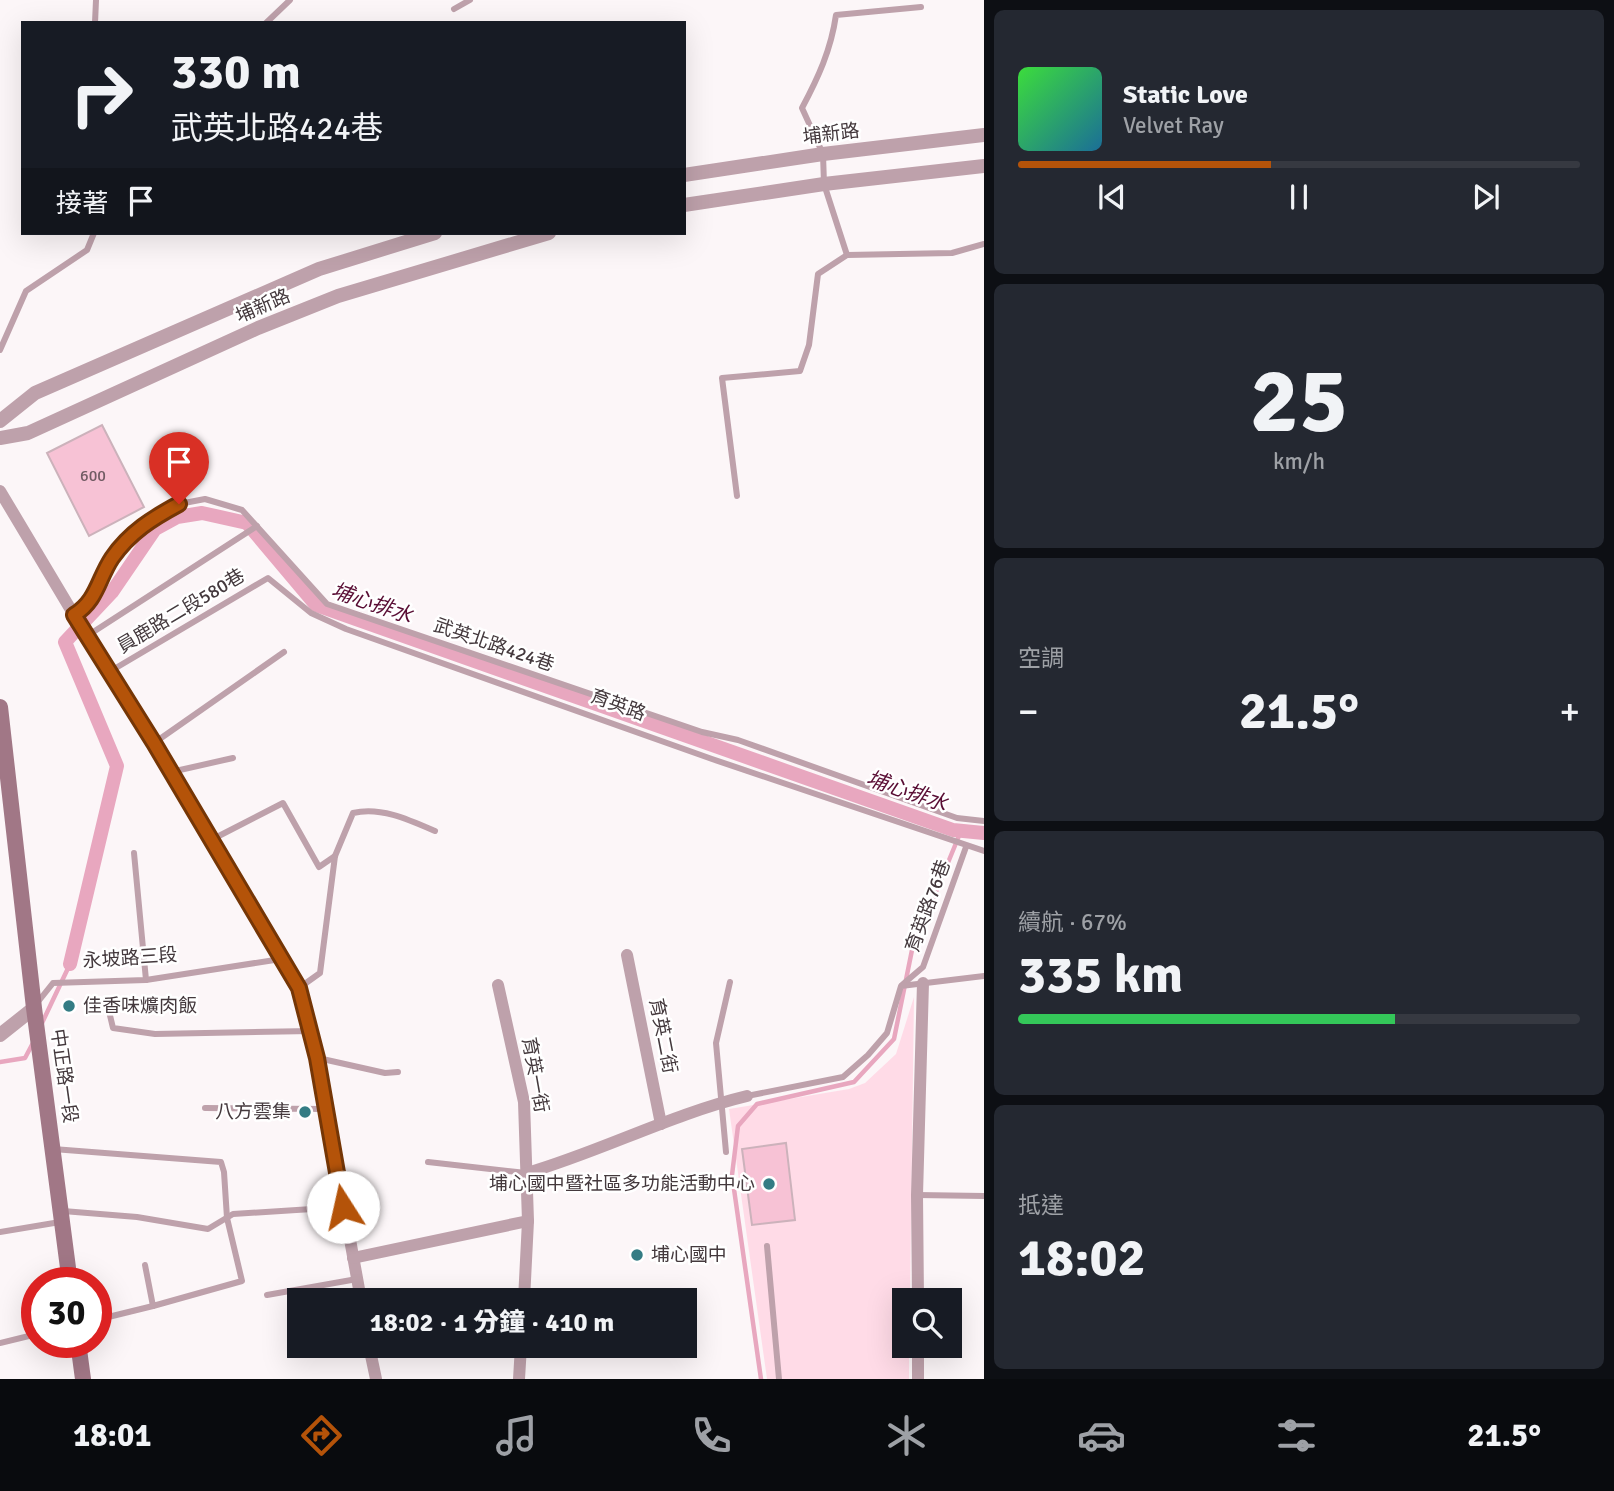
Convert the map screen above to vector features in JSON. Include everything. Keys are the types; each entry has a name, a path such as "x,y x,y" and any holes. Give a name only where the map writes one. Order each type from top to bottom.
{"main road":[{"name":"中正路一段","path":"0,707 9,820 68,1267"},
{"path":"80,1358 83,1379"}],"street":[{"name":"埔新路","path":"686,174 984,135"},
{"path":"686,205 824,184 984,166"},
{"name":"埔新路","path":"0,421 36,393 319,269 429,235"},
{"name":"埔新路","path":"0,438 28,433 258,328 338,296 542,235"},
{"path":"0,491 299,988 317,1058 359,1288"},
{"name":"育英二街","path":"627,956 661,1125"},
{"path":"918,1288 917,1195 923,983"},
{"name":"育英一街","path":"498,985 524,1102 527,1173"},
{"name":"永坡路三段","path":"0,1035 34,1008"},
{"path":"525,1288 527,1173 567,1161 720,1102 747,1096"},
{"path":"353,1258 528,1221"},
{"path":"372,1358 376,1379"},
{"path":"519,1379 520,1358"},
{"path":"918,1358 918,1379"}],"lane":[{"path":"95,21 96,0"},
{"path":"267,21 290,0"},
{"path":"454,9 470,0"},
{"path":"847,255 824,184 823,154 802,108 833,40 836,16 921,7"},
{"path":"0,350 26,291 87,250 93,235"},
{"path":"737,496 722,378 800,371 809,345 818,274 847,255 952,253 984,244"},
{"name":"武英北路424巷","path":"74,615 87,607 113,557 145,522 179,504 205,499 242,510 327,604 702,732 738,740 957,818 984,821"},
{"path":"87,636 257,526"},
{"name":"員鹿路二段580巷","path":"109,672 268,578"},
{"name":"育英路","path":"268,578 311,613 346,629 966,846"},
{"path":"154,743 284,652"},
{"path":"171,772 233,758"},
{"path":"211,841 283,803 319,867 335,856"},
{"path":"299,988 320,973 335,856 353,813 366,809 408,820 435,831"},
{"name":"育英路76巷","path":"901,986 923,967 966,846 984,851"},
{"path":"134,853 146,980"},
{"name":"永坡路三段","path":"34,1008 52,983 146,980 284,959"},
{"path":"747,1096 843,1077 868,1055 887,1033 901,986 984,976"},
{"path":"726,1152 716,1044 730,982"},
{"path":"108,1007 113,1028 155,1034 310,1031"},
{"path":"317,1058 385,1073 398,1072"},
{"path":"205,1108 326,1109"},
{"path":"53,1149 220,1162 224,1172 227,1218 242,1281 112,1316"},
{"path":"428,1162 527,1173"},
{"path":"917,1195 984,1196"},
{"path":"0,1232 62,1216 137,1217 208,1229 233,1214 343,1207"},
{"path":"767,1246 779,1379"},
{"path":"145,1265 153,1306"},
{"path":"267,1295 357,1279"},
{"path":"0,1342 21,1337"}],"shaded area":[{"path":"914,997 910,1288 892,1288 892,1358 909,1358 909,1379 767,1379 729,1109 849,1089 865,1083 896,1054"}],"building":[{"path":"102,425 144,507 89,536 47,453"},
{"name":"埔心國中暨社區多功能活動中心","path":"786,1143 795,1220 752,1225 742,1149"}],"waterway":[{"name":"埔心排水","path":"70,964 117,766 65,642 112,592 155,529 177,517 202,513 247,523 316,605 953,830 984,833"},
{"path":"761,1379 732,1175 738,1126 757,1104 854,1082 894,1039 912,950 961,831"},
{"path":"42,1023 70,964"},
{"path":"0,1062 25,1058 34,1041"}],"place":[{"name":"佳香味爌肉飯","path":"69,1006"},
{"name":"八方雲集","path":"305,1112"},
{"name":"埔心國中暨社區多功能活動中心","path":"769,1184"},
{"name":"埔心國中","path":"637,1255"}],"route":[{"path":"179,504 145,522 113,557 87,607 74,615 154,743 299,988 317,1058 343,1207"}]}
